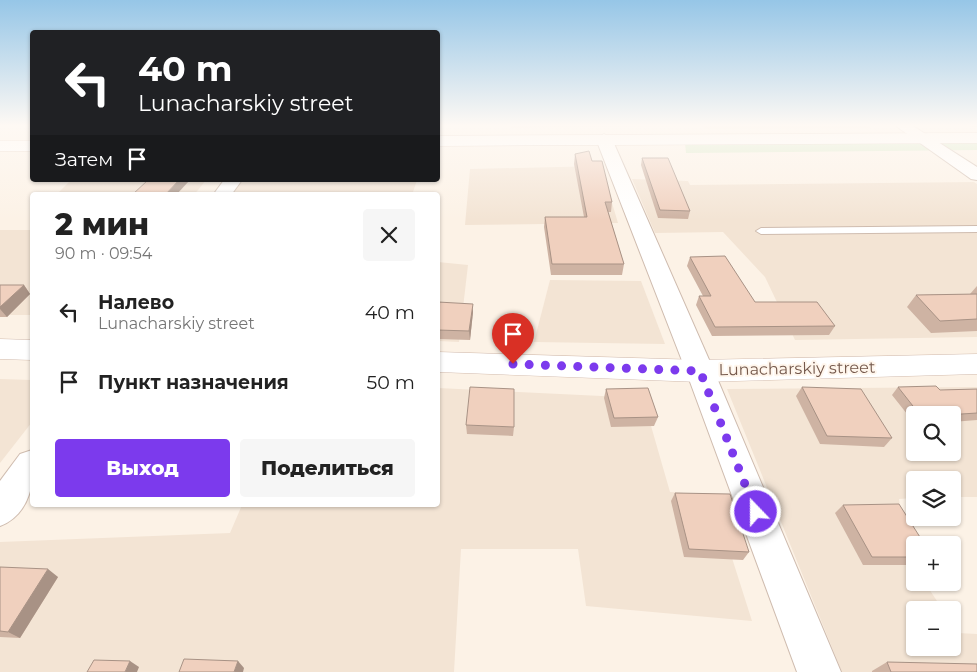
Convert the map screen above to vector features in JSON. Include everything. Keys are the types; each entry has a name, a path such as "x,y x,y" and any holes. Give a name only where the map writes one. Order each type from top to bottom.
{"street":[{"path":"612,157 700,371 819,672"},
{"path":"950,157 977,175"},
{"path":"0,349 30,350"},
{"name":"Lunacharskiy street","path":"440,362 700,371 977,364"},
{"path":"0,510 30,467"}],"lane":[{"path":"762,231 977,229"}],"shaded area":[{"path":"601,166 618,223 465,225 470,169"},
{"path":"632,179 688,181 690,185 974,182 977,184 977,337 795,340 765,277 723,232 655,233"},
{"path":"69,182 204,182 196,192 59,192"},
{"path":"237,182 416,182 413,192 230,192"},
{"path":"0,230 30,230 30,315 0,315"},
{"path":"440,262 468,265 459,342 440,341"},
{"path":"550,280 641,281 665,344 534,342"},
{"path":"0,379 30,380 30,425 0,463"},
{"path":"977,387 977,497 961,497 961,471 906,471 906,499 899,499 906,543 906,591 930,591 937,601 906,601 906,656 961,656 961,633 977,634 977,672 842,672 727,389"},
{"path":"440,388 643,398 670,492 712,495 752,621 586,606 578,549 461,549 454,672 0,672 0,542 230,533 241,507 440,507"}],"building":[{"path":"576,157 591,157 592,161 602,161 612,202 605,202 624,264 552,264 545,217 587,217"},
{"path":"642,158 668,158 690,211 660,210"},
{"path":"146,182 177,182 168,192 135,192"},
{"path":"725,256 755,302 817,302 835,326 715,327 699,296 711,296 690,257"},
{"path":"0,285 24,285 0,307"},
{"path":"977,294 977,319 940,321 916,295"},
{"path":"440,302 473,304 469,331 440,330"},
{"path":"936,386 940,390 977,389 977,413 961,414 961,406 913,406 898,387"},
{"path":"470,387 514,389 514,427 466,425"},
{"path":"802,387 861,389 892,438 827,436"},
{"path":"648,388 658,417 614,418 606,389"},
{"path":"675,493 730,494 749,552 689,549"},
{"path":"899,504 906,515 906,526 913,526 919,536 906,536 906,557 872,557 843,505"},
{"path":"0,567 48,569 8,632 0,631"},
{"path":"184,659 238,661 234,672 179,672"},
{"path":"94,660 130,661 125,672 87,672"},
{"path":"887,662 977,664 977,672 891,672"}],"route":[{"path":"513,364 700,371 756,512"}]}
